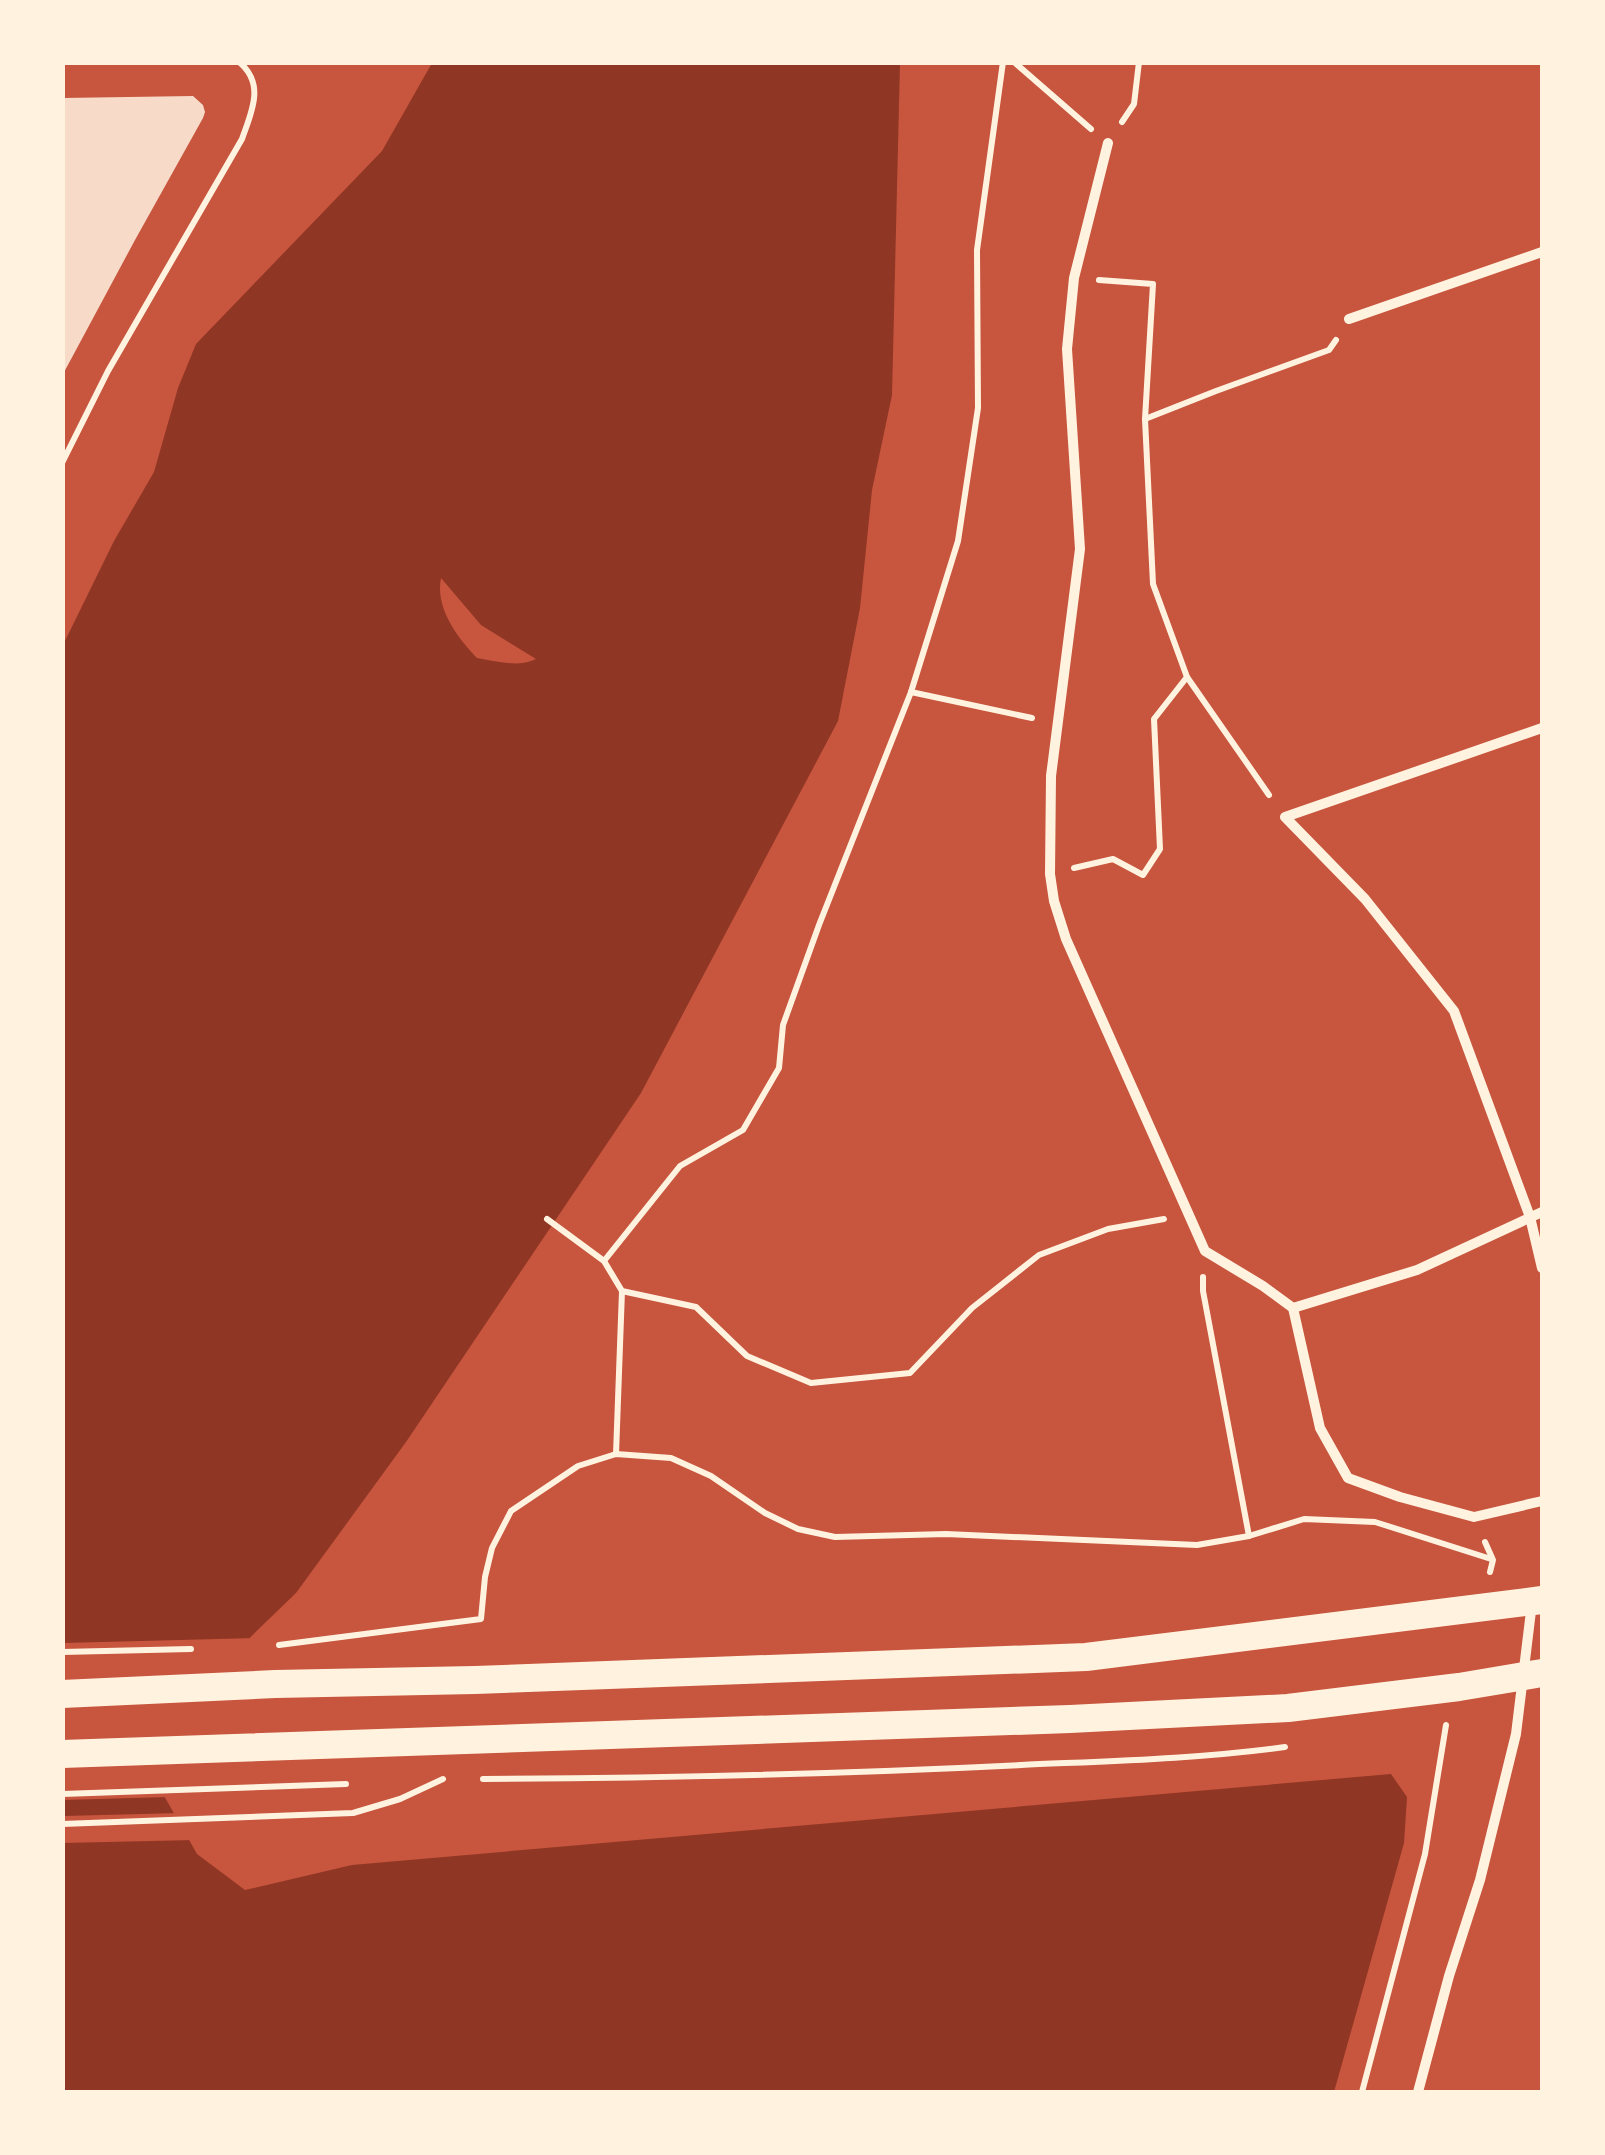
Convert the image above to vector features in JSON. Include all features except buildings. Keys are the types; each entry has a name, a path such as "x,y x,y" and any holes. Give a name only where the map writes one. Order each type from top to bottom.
{"highway":[{"path":"62,1694 1086,1657 1537,1601"},
{"path":"62,1754 1051,1720 1288,1708 1532,1675"}],"street":[{"path":"1108,144 1074,278 1068,349 1080,549 1052,776 1050,874 1066,939 1204,1251 1293,1308 1320,1428 1348,1478 1474,1517 1542,1502"},
{"path":"1350,319 1542,252"},
{"path":"1542,728 1284,817 1364,899 1454,1011 1530,1216 1542,1268"},
{"path":"1293,1308 1417,1270 1542,1212"},
{"path":"1418,2092 1480,1880 1532,1675 1537,1601"}],"path":[{"path":"62,463 108,371 242,140 256,92 254,79 240,62"},
{"path":"604,1260 680,1166 743,1130 779,1068 783,1025 912,692 958,540 978,408 977,250 1003,62"},
{"path":"1014,62 1108,144"},
{"path":"1134,104 1139,62"},
{"path":"1074,278 1153,284 1145,419 1153,584 1187,677 1284,817"},
{"path":"1145,419 1330,350 1350,319"},
{"path":"1050,874 1113,859 1142,876 1160,850 1154,719 1187,677"},
{"path":"912,692 1058,723"},
{"path":"622,1291 696,1307 747,1356 811,1383 910,1374 972,1308 1039,1254 1108,1229 1190,1215"},
{"path":"546,1219 604,1260 622,1291 616,1454"},
{"path":"1204,1251 1202,1291 1249,1536"},
{"path":"270,1646 481,1619 492,1548 511,1511 578,1466 616,1454 671,1458 711,1476 798,1530 836,1537 946,1534 1197,1544 1249,1536 1304,1519 1375,1522 1493,1560"},
{"path":"1474,1517 1493,1560 1482,1609"},
{"path":"62,1652 194,1648"},
{"path":"1362,2092 1425,1854 1446,1726"},
{"path":"62,1824 353,1813 400,1800 443,1779"},
{"path":"62,1794 288,1786"}],"shaded area":[{"path":"432,63 900,63 892,395 872,490 860,608 838,721 641,1093 406,1442 296,1593 175,1710 163,1794 197,1854 245,1890 352,1865 1391,1774 1407,1797 1404,1843 1334,2092 63,2092 62,647 114,541 154,472 178,388 196,344 382,151","holes":["441,578 481,625 536,659 514,663 477,658 444,611"]}],"pier":[{"path":"256,1638 180,1712 170,1797 62,1800 63,1643"},
{"path":"180,1813 195,1840 63,1843 63,1816"}]}
